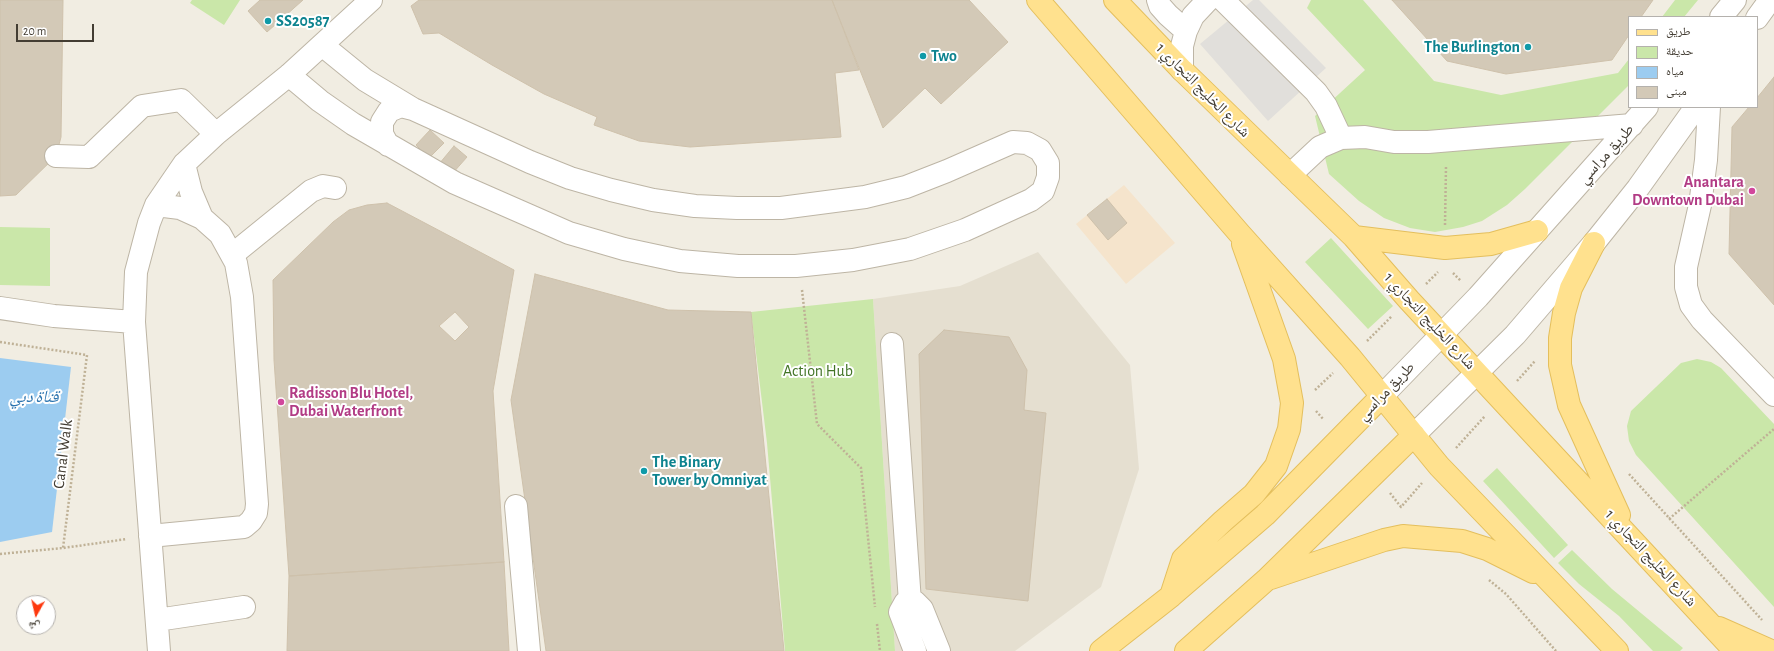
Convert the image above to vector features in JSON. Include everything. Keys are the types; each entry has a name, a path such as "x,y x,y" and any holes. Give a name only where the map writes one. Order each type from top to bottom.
{"main road":[{"path":"1038,0 1239,233 1335,340 1439,466 1617,651"},
{"name":"شارع الخليج التجاري 1","path":"1115,0 1182,70 1354,237 1736,651"},
{"path":"1354,237 1445,248 1491,244 1537,231"},
{"path":"1170,596 1183,560 1223,521 1254,494 1276,466 1289,429 1292,403 1284,359 1239,233"},
{"path":"1594,243 1571,288 1564,313 1560,338 1560,365 1569,405 1628,534"},
{"name":"طريق مراسي","path":"1101,651 1170,596 1265,515 1382,396"},
{"path":"1186,651 1266,580 1414,435"},
{"path":"1266,580 1384,540 1403,536 1462,541 1487,549 1548,579"},
{"path":"1712,624 1771,651"}],"street":[{"path":"159,651 134,322 136,272 141,247 156,205 184,164 216,134 289,75 371,0"},
{"path":"1158,0 1160,6 1168,15 1186,31"},
{"path":"1182,70 1182,46 1186,31 1193,16 1208,0"},
{"path":"1223,0 1316,92 1326,106 1342,138"},
{"path":"1722,16 1736,0"},
{"path":"1758,17 1770,0"},
{"path":"289,75 320,101 353,124 455,183 569,233 624,249 680,261 738,266 800,266 853,260 910,249 965,230 1031,200 1043,191 1048,177 1048,163 1040,150 1027,143 1013,142 913,184 865,197 780,208 695,206 653,200 570,178 530,162 413,109 366,80 322,45"},
{"path":"56,156 89,157 142,106 181,100 216,134"},
{"path":"388,145 382,134 382,122 389,111 401,106 413,109"},
{"name":"طريق مراسي","path":"1382,396 1442,334 1537,231 1646,108"},
{"path":"1414,435 1515,335 1594,243 1638,188 1695,108"},
{"path":"1709,108 1706,160 1700,205 1686,268 1686,287 1692,305 1702,320 1774,395"},
{"path":"1290,175 1320,147 1342,138 1365,137 1394,142 1411,142 1632,125"},
{"path":"184,164 191,192 202,218"},
{"path":"234,259 317,202 336,194"},
{"path":"150,536 244,527 251,521 256,513 257,504 242,297 234,259 220,234 202,218 180,208 156,205"},
{"path":"0,308 54,316 134,322"},
{"path":"892,344 910,602"},
{"path":"516,506 530,651"},
{"path":"915,651 900,612 905,603 910,602 915,602 922,609 939,651"},
{"path":"157,620 244,607"}],"path":[{"path":"1445,248 1446,140"},
{"path":"800,266 817,424 861,468 876,611"},
{"name":"Canal Walk","path":"0,342 86,355 63,548"},
{"path":"1669,519 1774,429"},
{"path":"1624,469 1766,624"},
{"path":"0,554 63,548 150,536"},
{"path":"1485,577 1506,594 1556,651"},
{"path":"876,619 880,651"}],"shaded area":[{"path":"1253,0 1259,0 1326,68 1268,121 1200,44"},
{"path":"1124,185 1175,243 1126,284 1076,224"},
{"path":"1038,252 1130,365 1139,469 1101,587 1015,651 895,651 873,299 960,286"}],"green space":[{"path":"192,0 240,0 224,25 190,3"},
{"path":"1311,0 1363,0 1434,81 1501,95 1618,73 1628,60 1628,86 1525,189 1507,205 1482,221 1463,227 1435,232 1410,228 1384,218 1359,201 1329,174 1315,116 1365,70 1307,8"},
{"path":"1675,0 1698,0 1685,16 1663,16"},
{"path":"0,227 50,228 50,286 0,285"},
{"path":"1331,238 1393,306 1368,329 1305,262"},
{"name":"Action Hub","path":"873,299 895,651 785,651 767,443 751,312"},
{"path":"1697,359 1711,362 1721,368 1774,424 1774,607 1636,455 1629,441 1627,426 1631,411 1681,363"},
{"path":"1497,468 1568,545 1554,558 1483,481"},
{"path":"1572,550 1612,589 1683,648 1680,651 1653,651 1619,616 1579,584 1558,563"}],"water":[{"name":"قناة دبي","path":"0,358 71,367 52,532 0,542"}],"building":[{"path":"0,0 63,0 61,137 56,156 16,195 0,196"},
{"name":"SS20587","path":"260,0 303,0 267,32 248,11"},
{"path":"419,0 832,0 859,70 835,73 841,137 690,147 639,141 594,125 597,117 544,94 439,33 423,34 411,6"},
{"name":"Two","path":"832,0 969,0 1008,42 941,104 925,88 883,128"},
{"name":"The Burlington","path":"1392,0 1653,0 1642,16 1628,16 1628,36 1612,60 1506,74 1447,61"},
{"name":"Anantara Downtown Dubai","path":"1774,77 1774,305 1729,254 1732,127 1748,108 1758,108 1758,97"},
{"path":"430,130 444,143 429,158 416,145"},
{"path":"454,146 467,157 452,174 439,164"},
{"path":"1107,199 1127,223 1108,240 1087,215"},
{"path":"387,203 514,270 493,391 504,562 289,576 274,360 273,280 333,222 349,210 367,205"},
{"name":"The Binary Tower by Omniyat","path":"535,274 668,310 751,312 784,651 546,651 511,400"},
{"path":"455,312 469,327 455,341 439,326"},
{"path":"944,330 1009,337 1027,370 1024,410 1046,413 1028,601 926,589 919,354"},
{"path":"504,562 509,651 287,651 289,576"}],"place":[{"name":"SS20587","path":"268,21"},
{"name":"The Burlington","path":"1528,47"},
{"name":"Two","path":"923,56"},
{"name":"Anantara Downtown Dubai","path":"1752,191"},
{"name":"Radisson Blu Hotel, Dubai Waterfront","path":"281,402"},
{"name":"The Binary Tower by Omniyat","path":"644,471"}]}
